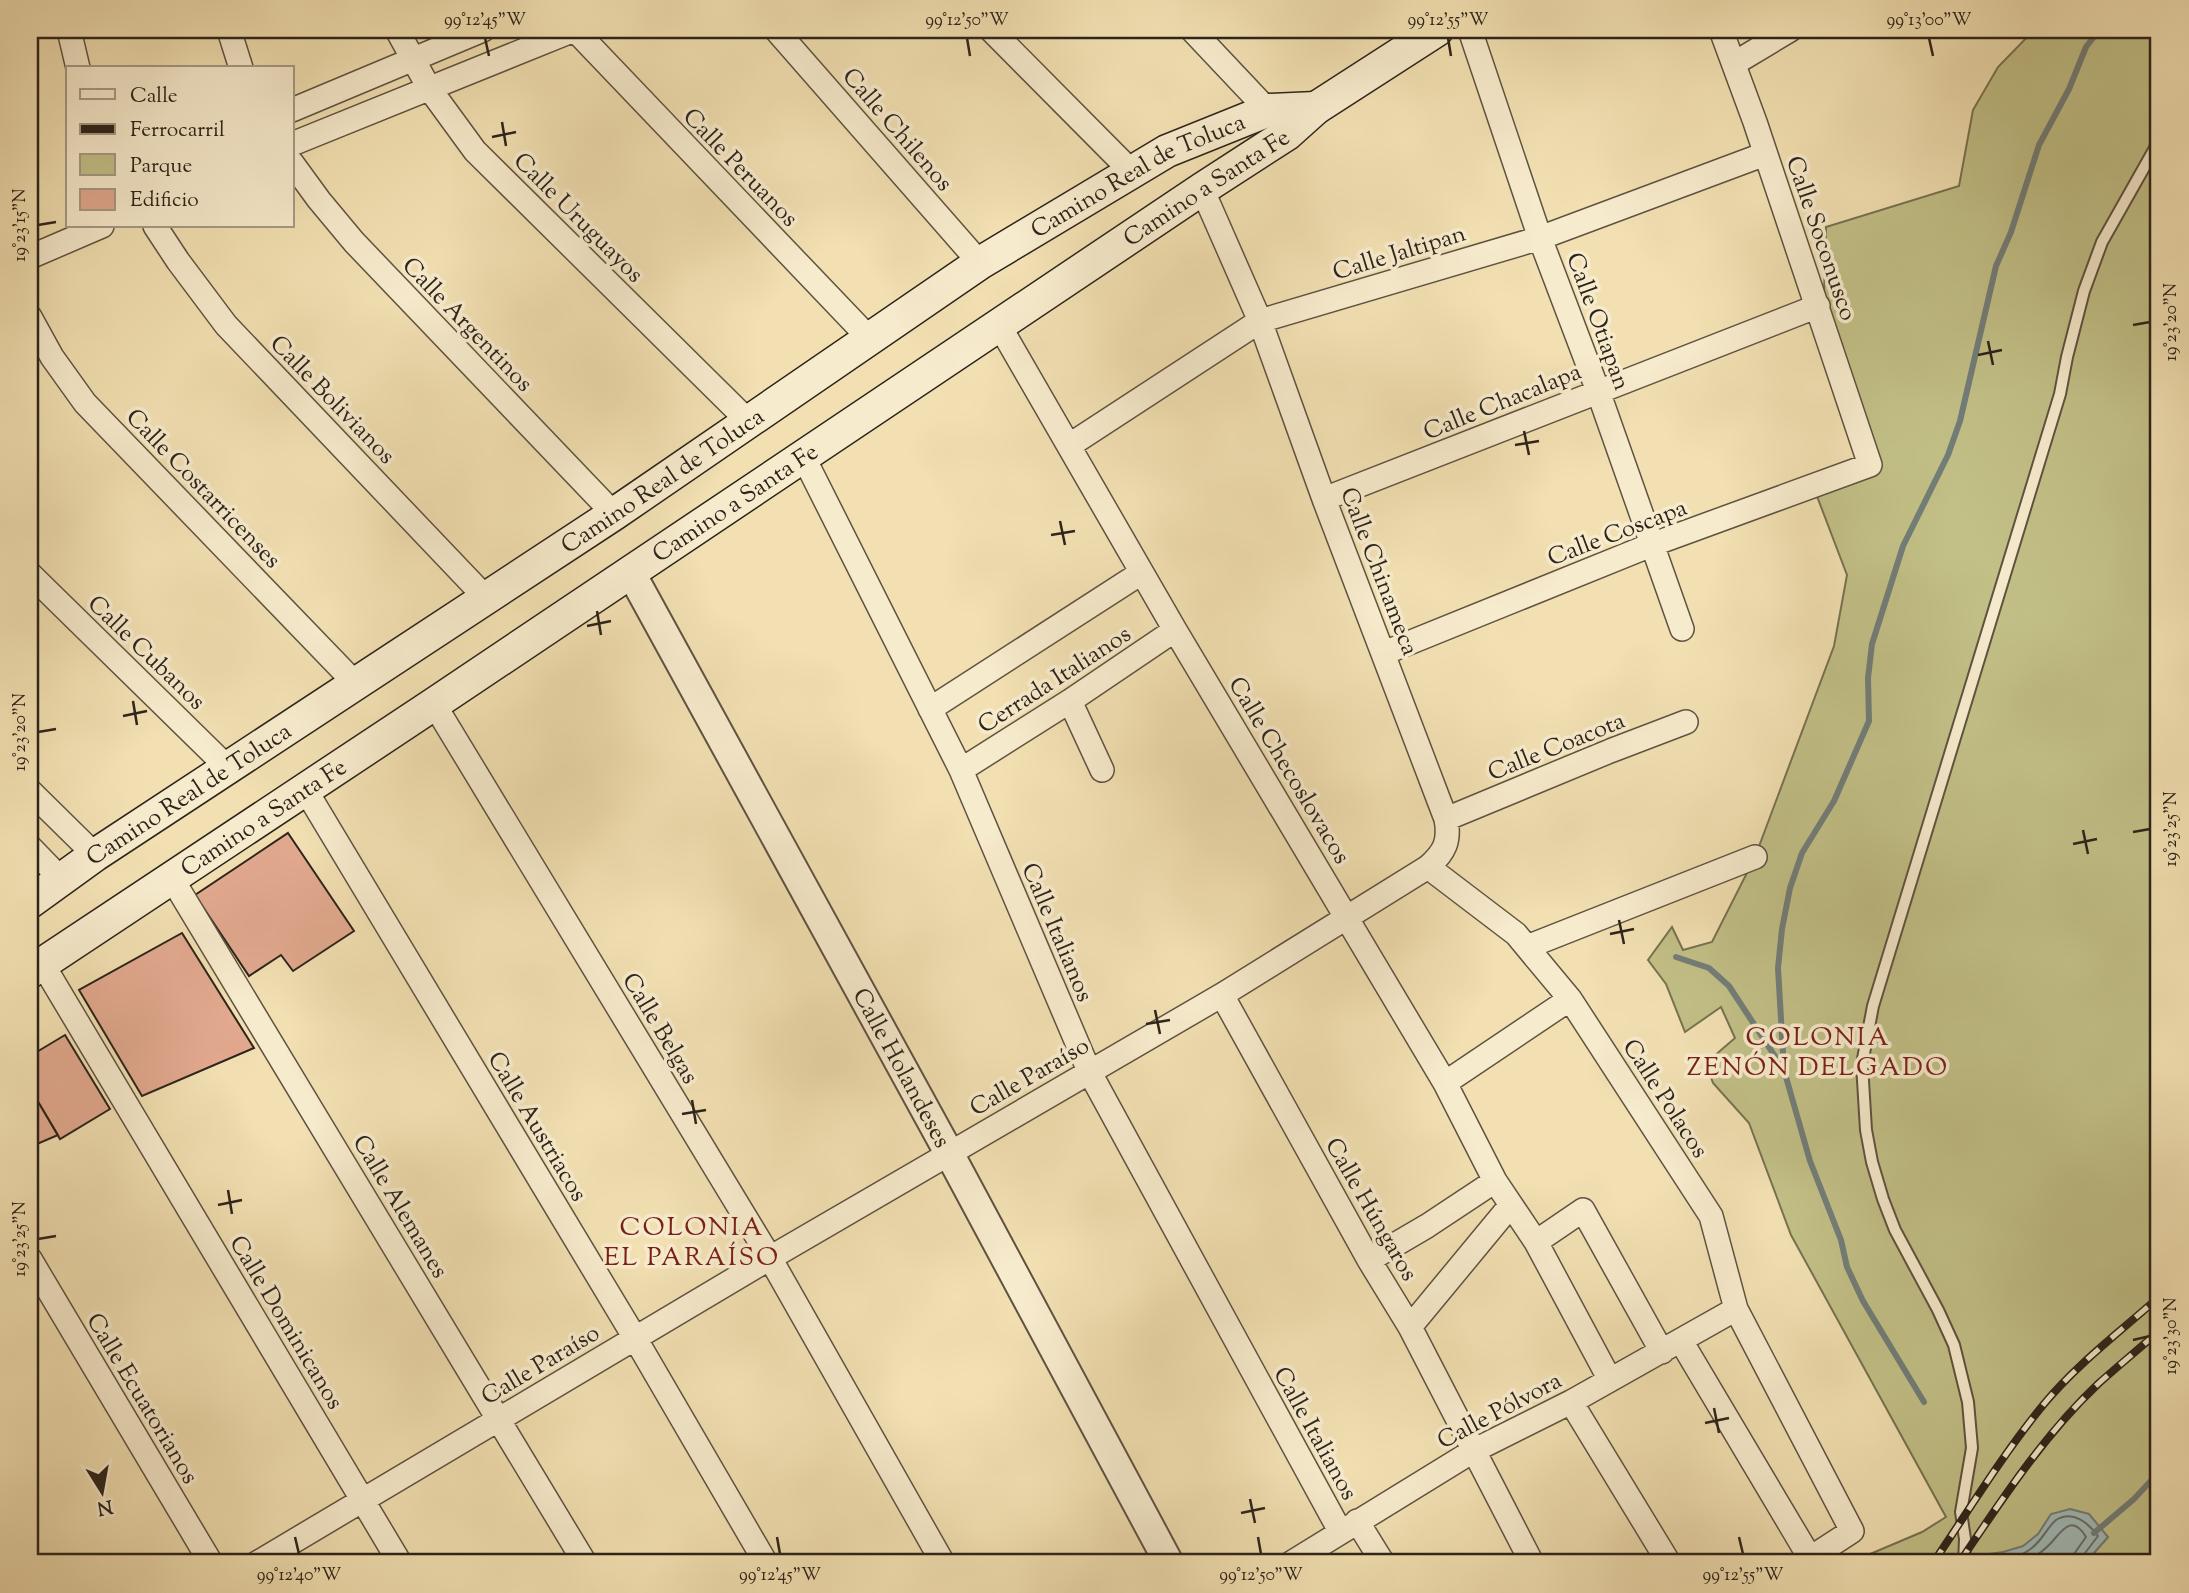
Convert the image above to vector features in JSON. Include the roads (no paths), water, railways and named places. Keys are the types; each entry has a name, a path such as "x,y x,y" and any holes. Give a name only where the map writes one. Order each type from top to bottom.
{"main road":[{"name":"Camino Real de Toluca","path":"30,902 95,855 614,514 980,263 1131,172 1196,138 1278,122 1316,108 1437,30"},
{"name":"Camino a Santa Fe","path":"36,967 631,573 1202,189 1278,122"}],"street":[{"path":"69,30 78,66"},
{"path":"229,30 241,66"},
{"name":"Calle Uruguayos","path":"397,30 429,88 475,151 748,421"},
{"path":"294,109 483,30"},
{"path":"294,143 574,30"},
{"name":"Calle Peruanos","path":"574,30 870,340"},
{"name":"Calle Chilenos","path":"776,30 980,263"},
{"path":"991,30 1131,172"},
{"path":"1192,30 1278,122"},
{"name":"Calle Otiapan","path":"1470,30 1540,238 1598,391 1682,629"},
{"name":"Calle Soconusco","path":"1721,30 1735,63 1870,465"},
{"path":"1735,63 1790,30"},
{"name":"Calle Jaltipan","path":"1070,445 1260,321 1540,238 1765,154"},
{"name":"Calle Argentinos","path":"294,166 354,242 614,514"},
{"name":"Calle Chinameca","path":"1202,189 1260,321 1324,499 1446,819 1449,834 1444,852 1429,867"},
{"path":"30,257 97,228"},
{"name":"Calle Bolivianos","path":"156,228 226,325 486,598"},
{"name":"Calle Chacalapa","path":"1324,499 1818,306"},
{"name":"Calle Costarricenses","path":"30,317 52,357 85,403 356,684"},
{"name":"Calle Checoslovacos","path":"999,325 1141,573 1445,1083 1495,1181 1536,1242 1610,1380"},
{"name":"Calle Italianos","path":"803,456 961,770 1089,1071 1349,1526 1383,1563"},
{"name":"Calle Coscapa","path":"1384,653 1651,545 1870,465"},
{"name":"Calle Holandeses","path":"631,573 949,1153 1169,1563"},
{"path":"930,709 1141,573"},
{"name":"Calle Cubanos","path":"30,575 228,768"},
{"name":"Cerrada Italianos","path":"961,770 1175,630"},
{"path":"1070,701 1102,770"},
{"name":"Calle Belgas","path":"434,704 770,1258 943,1563"},
{"name":"Calle Coacota","path":"1446,819 1686,722"},
{"name":"Calle Austriacos","path":"305,789 635,1338 766,1563"},
{"path":"30,792 95,855"},
{"path":"30,847 61,879"},
{"path":"1429,867 1521,941 1755,856"},
{"name":"Calle Paraíso","path":"257,1563 770,1258 1222,995 1429,867"},
{"name":"Calle Alemanes","path":"171,877 585,1563"},
{"name":"Calle Polacos","path":"1521,941 1570,999 1711,1216 1736,1309 1852,1531 1807,1561"},
{"name":"Calle Dominicanos","path":"36,967 400,1563"},
{"name":"Calle Húngaros","path":"1222,995 1409,1327 1532,1563"},
{"path":"1445,1083 1570,999"},
{"path":"1369,1260 1495,1181"},
{"path":"1409,1327 1510,1206"},
{"path":"1536,1242 1583,1210 1807,1561"},
{"name":"Calle Ecuatorianos","path":"30,1259 211,1563"},
{"name":"Calle Pólvora","path":"1291,1563 1473,1451 1571,1402 1736,1309"},
{"path":"1571,1402 1669,1563"}],"lane":[{"path":"1964,1563 1965,1539 1961,1512 1972,1448 1968,1402 1954,1345 1895,1230 1883,1199 1866,1130 1862,1064 1866,1035 2060,394 2084,291 2102,242 2159,141"}],"water":[{"path":"2070,1509 2089,1514 2108,1537 2085,1563 1944,1563 2023,1546 2038,1534 2051,1514"}],"waterway":[{"path":"1924,1402 1863,1301 1847,1267 1841,1240 1810,1161 1784,1070 1778,968 1782,929 1790,888 1802,853 1834,801 1869,721 1868,678 1872,644 1903,546 1948,455 1960,421 1996,266 2011,232 2039,145 2069,89 2086,47 2099,30"},
{"path":"1676,957 1709,968 1729,986 1782,1067"},
{"path":"2094,1533 2134,1499 2159,1472"}],"railway":[{"path":"1933,1563 2000,1462 2044,1404 2085,1362 2159,1297"},
{"path":"1959,1563 2059,1425 2098,1384 2159,1331"}],"district":[{"name":"COLONIA ZENÓN DELGADO","path":"1818,1051"},
{"name":"COLONIA EL PARAÍSO","path":"692,1241"}]}
